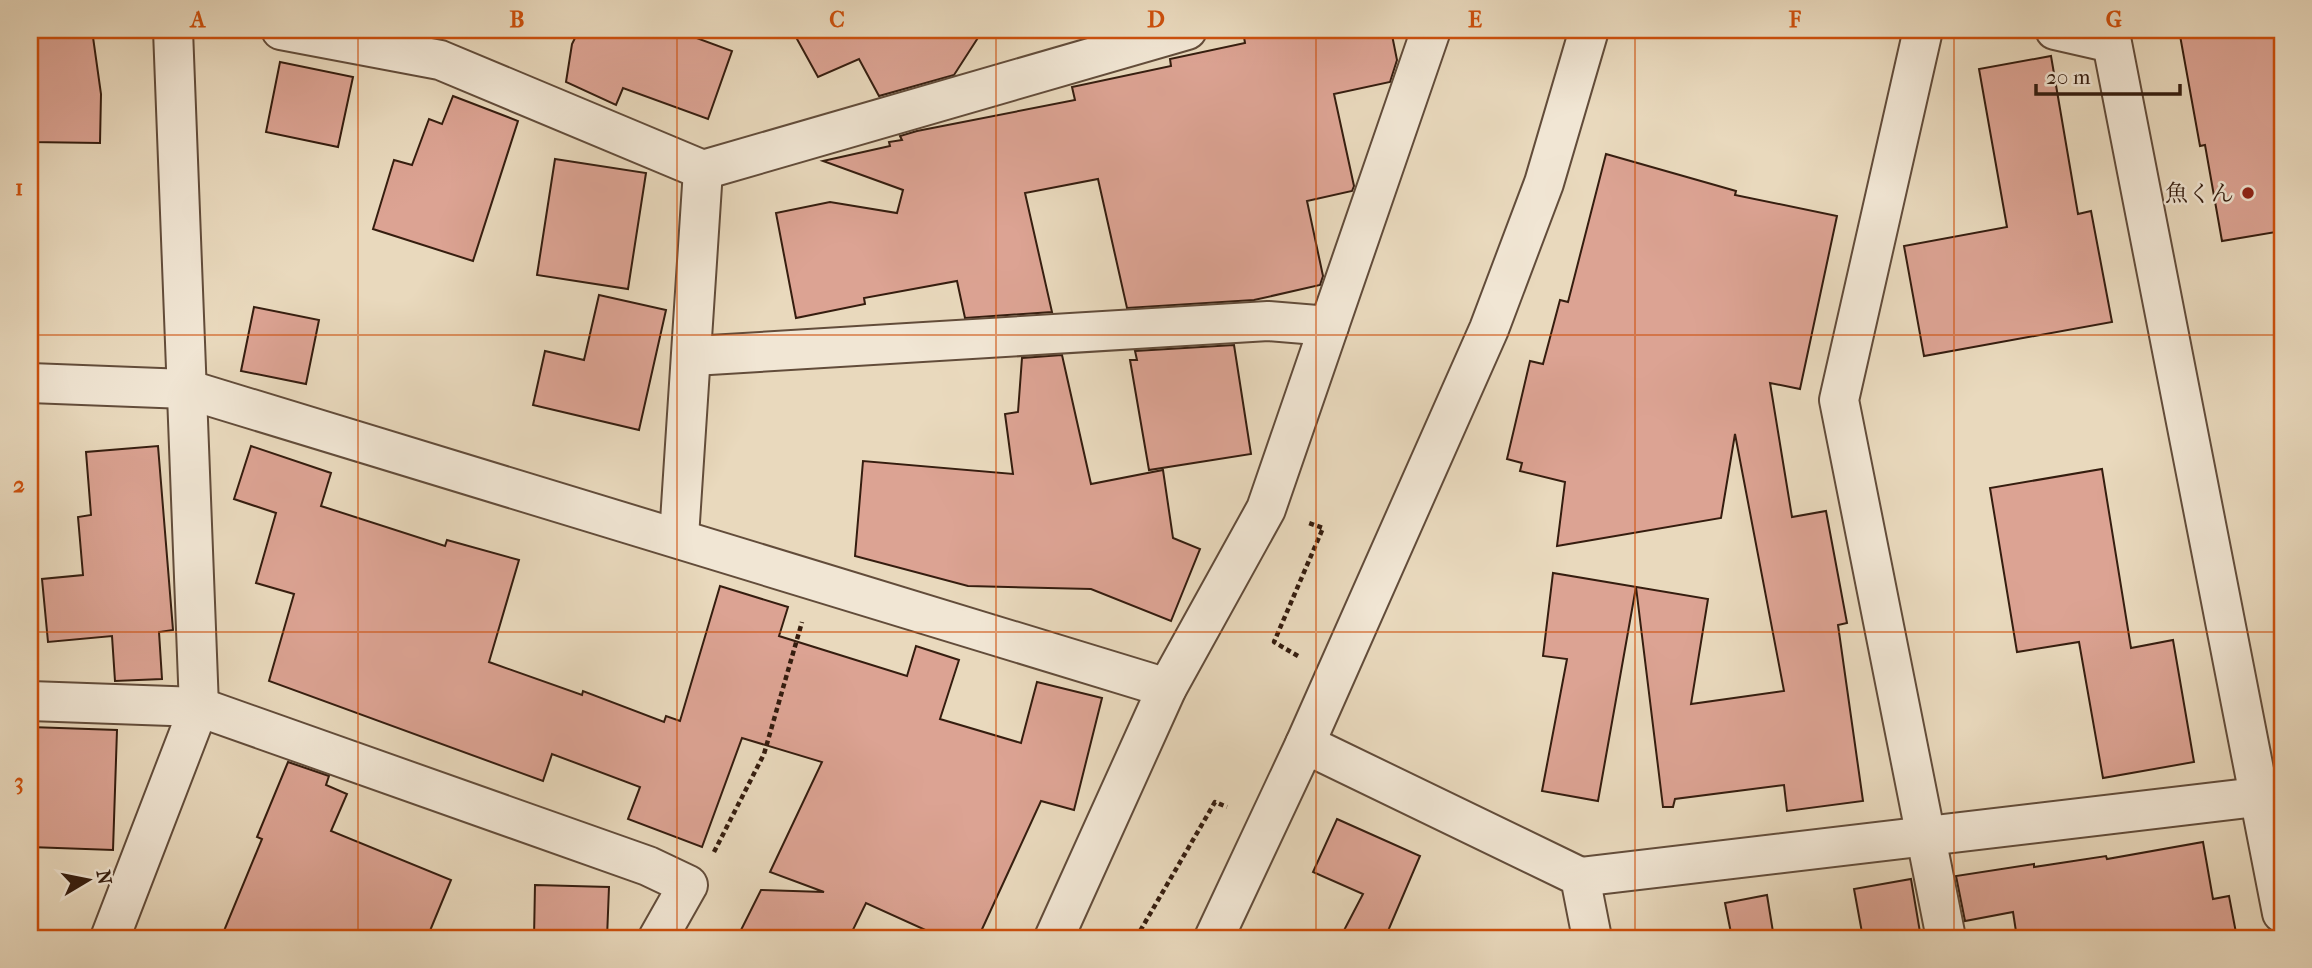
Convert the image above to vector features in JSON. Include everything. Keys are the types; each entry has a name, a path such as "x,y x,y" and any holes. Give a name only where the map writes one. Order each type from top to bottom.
{"street":[{"path":"110,938 199,707 173,30"},
{"path":"281,30 440,60 704,170 1186,30"},
{"path":"1054,938 1167,688 1266,509 1431,30"},
{"path":"1214,938 1305,744 1489,329 1544,183 1589,30"},
{"path":"1923,30 1839,400 1946,938"},
{"path":"2055,30 2112,43 2271,796 2282,913"},
{"path":"679,537 704,170"},
{"path":"693,356 1268,321 1329,326"},
{"path":"30,383 186,389 679,537 1167,688"},
{"path":"30,701 199,707 649,866 688,885 657,938"},
{"path":"1305,744 1580,877 1926,834 2271,796"},
{"path":"1580,877 1592,938"}],"path":[{"path":"1302,658 1274,642 1323,528"},
{"path":"688,885 706,868 764,754 814,580"},
{"path":"1136,938 1215,802 1234,810"}],"building":[{"path":"30,30 92,30 101,94 100,143 30,142"},
{"path":"579,30 675,30 732,51 708,119 623,88 616,105 566,82 572,44"},
{"path":"792,30 983,30 954,75 879,96 859,59 818,77"},
{"path":"1275,30 1391,30 1397,60 1390,82 1334,94 1354,186 1352,191 1307,201 1323,276 1320,285 1254,300 1127,308 1098,179 1025,193 1052,312 965,318 957,281 864,298 865,304 796,318 776,213 830,202 897,213 903,190 823,161 890,146 889,142 902,140 900,136 917,131 1075,100 1072,87 1171,66 1170,59 1245,43 1244,37"},
{"path":"2179,30 2282,30 2282,231 2222,241 2205,145 2200,146"},
{"path":"2051,56 2078,214 2091,211 2112,322 1924,356 1904,246 2007,227 1979,69"},
{"path":"280,62 353,77 338,147 266,132"},
{"path":"453,96 518,121 473,261 373,229 394,160 412,165 429,119 442,124"},
{"path":"1606,154 1736,191 1735,195 1837,216 1800,389 1770,383 1792,517 1826,511 1847,623 1838,625 1863,801 1787,811 1784,785 1675,799 1673,807 1663,807 1636,587 1598,801 1542,791 1567,659 1543,656 1553,573 1708,599 1691,704 1784,691 1735,434 1721,518 1557,546 1565,482 1520,471 1522,463 1507,459 1530,361 1543,364 1560,300 1568,302"},
{"path":"555,159 646,173 628,289 537,275"},
{"path":"599,295 666,310 639,430 533,405 545,351 584,360"},
{"path":"254,307 319,320 306,384 241,371"},
{"path":"1234,345 1251,454 1149,470 1130,360 1137,360 1135,351"},
{"path":"1062,355 1091,484 1163,470 1173,538 1200,549 1171,621 1091,589 968,586 855,556 863,461 1013,474 1005,414 1018,412 1022,358"},
{"path":"158,446 173,630 159,632 162,679 115,681 112,636 48,642 42,579 83,575 78,517 91,515 86,452"},
{"path":"251,446 331,473 321,506 445,546 447,540 519,560 489,662 582,695 583,691 664,722 666,716 680,721 720,586 788,607 779,636 907,676 916,646 959,660 940,719 1021,743 1037,682 1102,698 1074,810 1041,801 978,938 943,938 866,903 849,938 737,938 761,890 824,892 770,872 822,762 742,738 702,847 628,819 640,787 552,754 543,781 269,681 294,594 256,583 276,513 234,499"},
{"path":"2102,469 2131,648 2173,640 2194,762 2103,778 2079,642 2017,652 1990,488"},
{"path":"30,727 117,730 113,850 30,847"},
{"path":"288,762 329,776 326,785 347,794 331,831 451,880 427,938 221,938 262,839 257,837"},
{"path":"1337,819 1420,856 1385,938 1340,938 1363,894 1313,872"},
{"path":"2203,842 2213,899 2229,896 2237,938 2017,938 2013,912 1965,921 1956,876 2034,864 2034,867 2106,856 2107,859"},
{"path":"1911,879 1921,938 1863,938 1854,889"},
{"path":"535,885 609,887 607,938 534,938"},
{"path":"1767,895 1774,938 1732,938 1725,903"}],"place":[{"name":"魚くん","path":"2248,193"}]}
